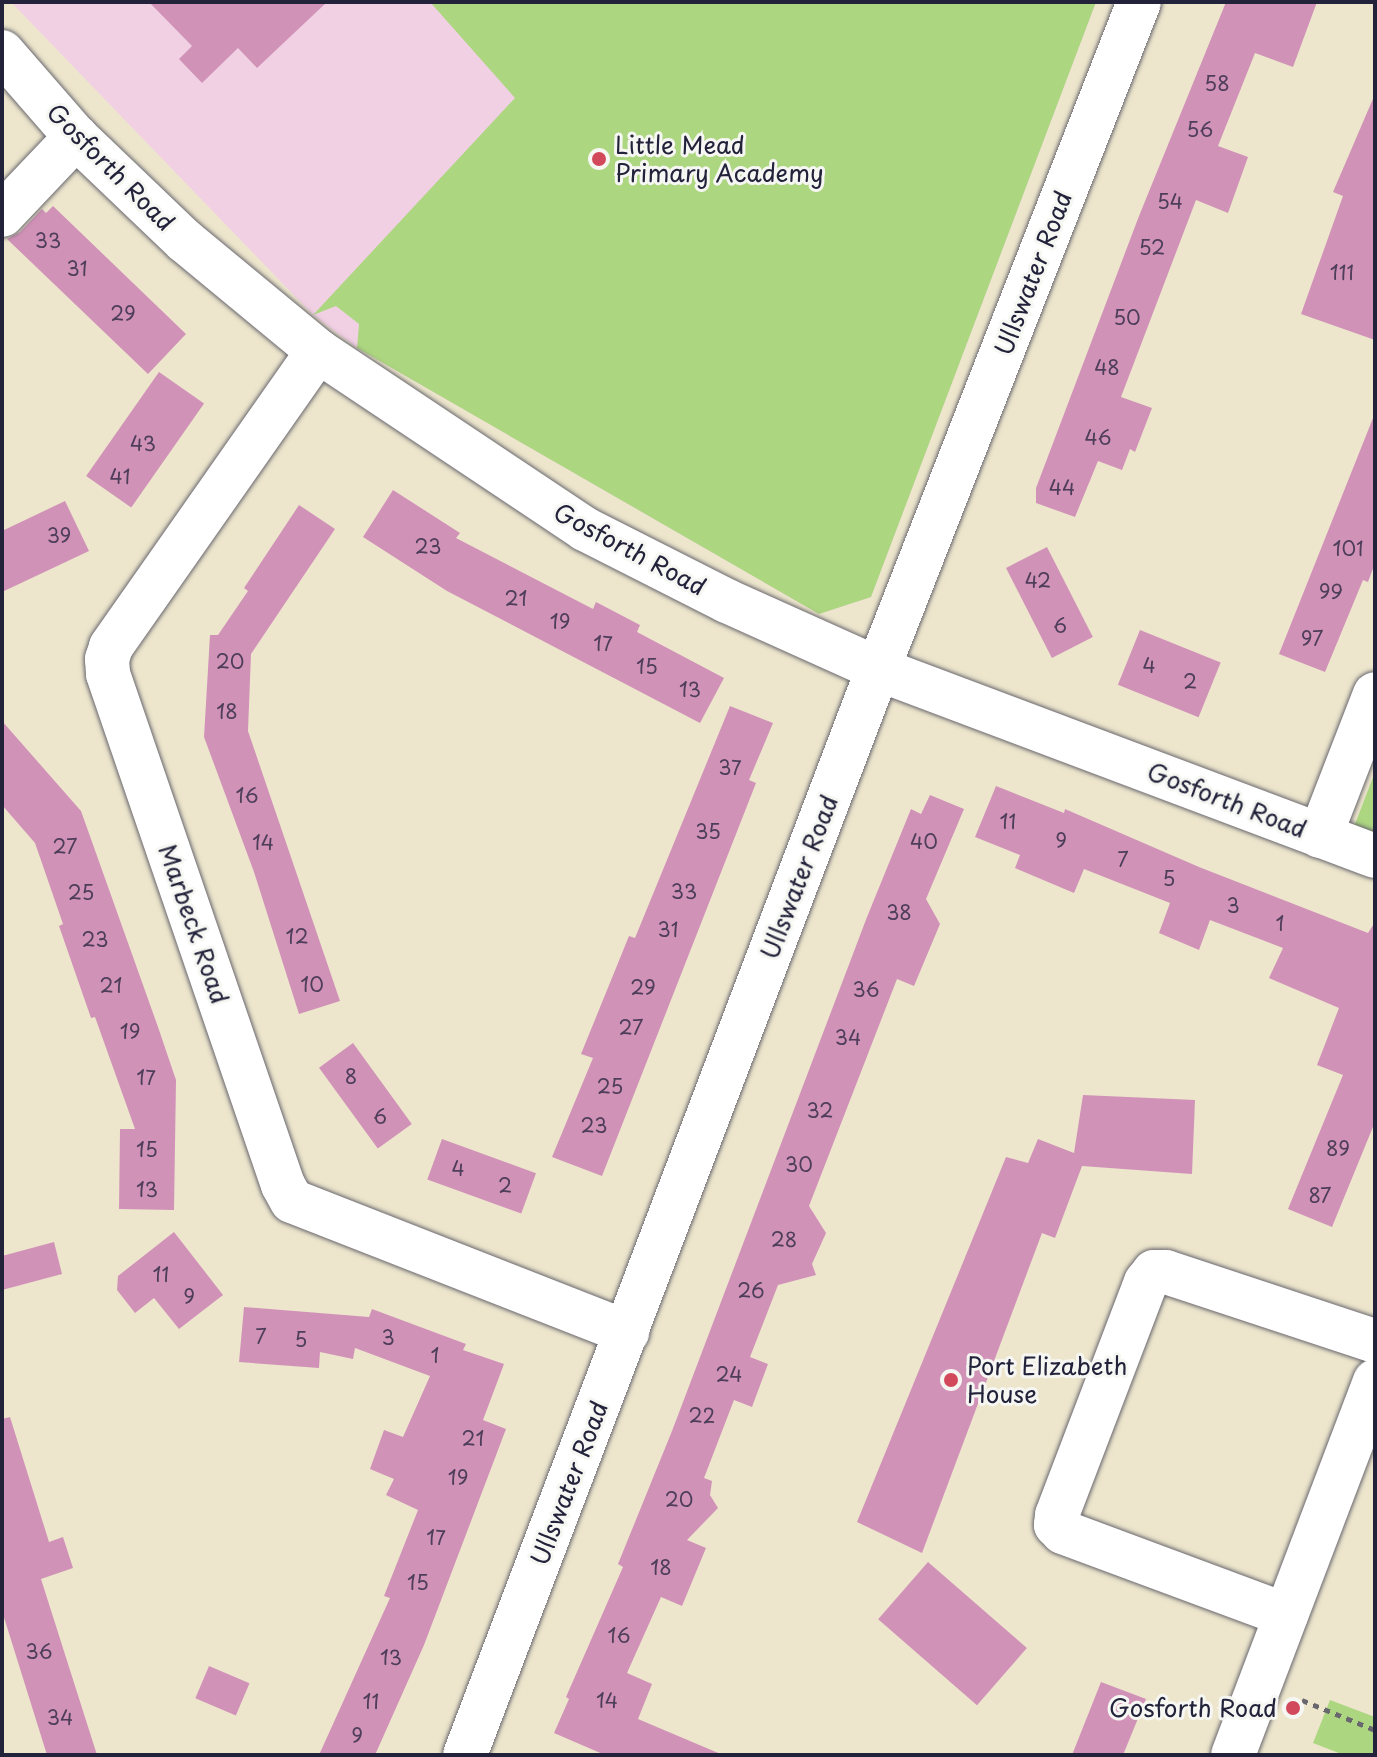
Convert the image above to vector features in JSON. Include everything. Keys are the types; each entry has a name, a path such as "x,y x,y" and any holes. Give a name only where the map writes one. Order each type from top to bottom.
{"street":[{"name":"Ullswater Road","path":"465,1755 878,669 1139,2"},
{"name":"Gosforth Road","path":"2,52 76,137 185,241 318,351 585,529 727,601 878,669 1375,856"},
{"path":"2,215 76,137"},
{"name":"Marbeck Road","path":"318,351 111,647 107,659 108,674 283,1185 292,1201 627,1332"},
{"path":"1320,836 1375,694"},
{"path":"1286,1615 1063,1532 1056,1525 1057,1515 1146,1282 1154,1272 1166,1272 1375,1341"},
{"path":"1233,1755 1375,1381"}],"path":[{"path":"1260,1684 1375,1730"}],"shaded area":[{"name":"Little Mead Primary Academy","path":"11,2 1096,2 871,597 819,614 357,348 313,315"}],"green space":[{"name":"Little Mead Primary Academy","path":"430,2 1096,2 871,597 819,614 357,348 359,324 336,306 313,315 515,98"},
{"path":"1375,772 1375,841 1352,832"},
{"path":"1330,1700 1375,1717 1375,1755 1344,1755 1313,1743"}],"building":[{"path":"149,2 327,2 257,68 238,48 202,83 179,59 192,46"},
{"path":"1226,2 1317,2 1293,67 1255,53 1218,146 1248,157 1228,213 1196,200 1121,397 1152,408 1135,452 1130,449 1122,470 1098,461 1075,517 1036,503 1036,488 1139,216"},
{"path":"1375,94 1375,340 1301,314 1343,196 1333,192"},
{"path":"53,206 186,334 148,374 7,239 20,232 42,209 46,213"},
{"path":"159,372 204,404 131,508 86,476"},
{"path":"1373,418 1375,563 1368,582 1363,580 1325,672 1279,654"},
{"path":"393,490 460,533 456,538 593,609 596,602 640,625 637,632 724,678 700,723 447,591 363,537"},
{"path":"65,501 89,551 2,592 2,531"},
{"path":"299,505 335,529 251,654 248,731 340,1001 299,1014 254,872 204,737 210,635 218,635 248,591 244,588"},
{"path":"1047,547 1093,637 1052,658 1006,568"},
{"path":"1140,630 1221,663 1199,717 1118,685"},
{"path":"730,706 773,723 749,780 756,783 602,1176 552,1157 593,1058 581,1054 629,936 635,938"},
{"path":"2,721 81,811 158,1027 176,1080 174,1210 119,1209 120,1129 135,1129 95,1017 91,1018 59,926 63,924 35,843 2,805"},
{"path":"996,786 1064,813 1065,809 1199,867 1368,933 1375,922 1375,1122 1332,1227 1288,1209 1343,1075 1317,1065 1339,1008 1269,978 1283,948 1210,920 1199,950 1159,933 1170,903 1084,869 1074,893 1015,868 1020,855 975,837"},
{"path":"930,795 964,809 926,899 940,924 914,986 897,979 809,1206 826,1233 812,1264 816,1275 778,1285 750,1357 768,1364 752,1407 734,1400 704,1478 712,1481 710,1495 718,1508 687,1540 706,1548 682,1606 661,1597 627,1673 652,1684 638,1719 723,1755 605,1755 554,1733 569,1699 566,1697 623,1567 618,1564 672,1431 867,917 911,809 921,814"},
{"path":"353,1043 412,1124 378,1149 319,1068"},
{"name":"Port Elizabeth House","path":"1083,1095 1195,1100 1192,1174 1082,1166 1055,1238 1042,1233 922,1553 857,1522 1006,1157 1028,1163 1038,1139 1074,1153"},
{"path":"442,1139 536,1173 521,1214 427,1179"},
{"path":"174,1232 223,1295 179,1329 154,1298 135,1313 117,1290 118,1276"},
{"path":"54,1242 62,1274 2,1290 2,1256"},
{"path":"244,1307 369,1317 372,1309 466,1344 463,1350 504,1364 483,1420 506,1429 424,1645 375,1755 319,1755 390,1598 384,1596 418,1510 386,1495 394,1479 370,1469 384,1430 403,1437 430,1376 355,1348 353,1359 320,1352 319,1368 239,1362"},
{"path":"10,1417 49,1542 63,1537 73,1568 41,1579 97,1755 47,1755 2,1611 2,1419"},
{"path":"928,1562 1027,1648 977,1705 878,1619"},
{"path":"209,1666 250,1683 236,1715 195,1698"},
{"path":"1101,1682 1146,1699 1123,1755 1072,1755"}],"place":[{"name":"Little Mead Primary Academy","path":"599,159"},
{"name":"Port Elizabeth House","path":"951,1380"},
{"name":"Gosforth Road","path":"1293,1708"}]}
